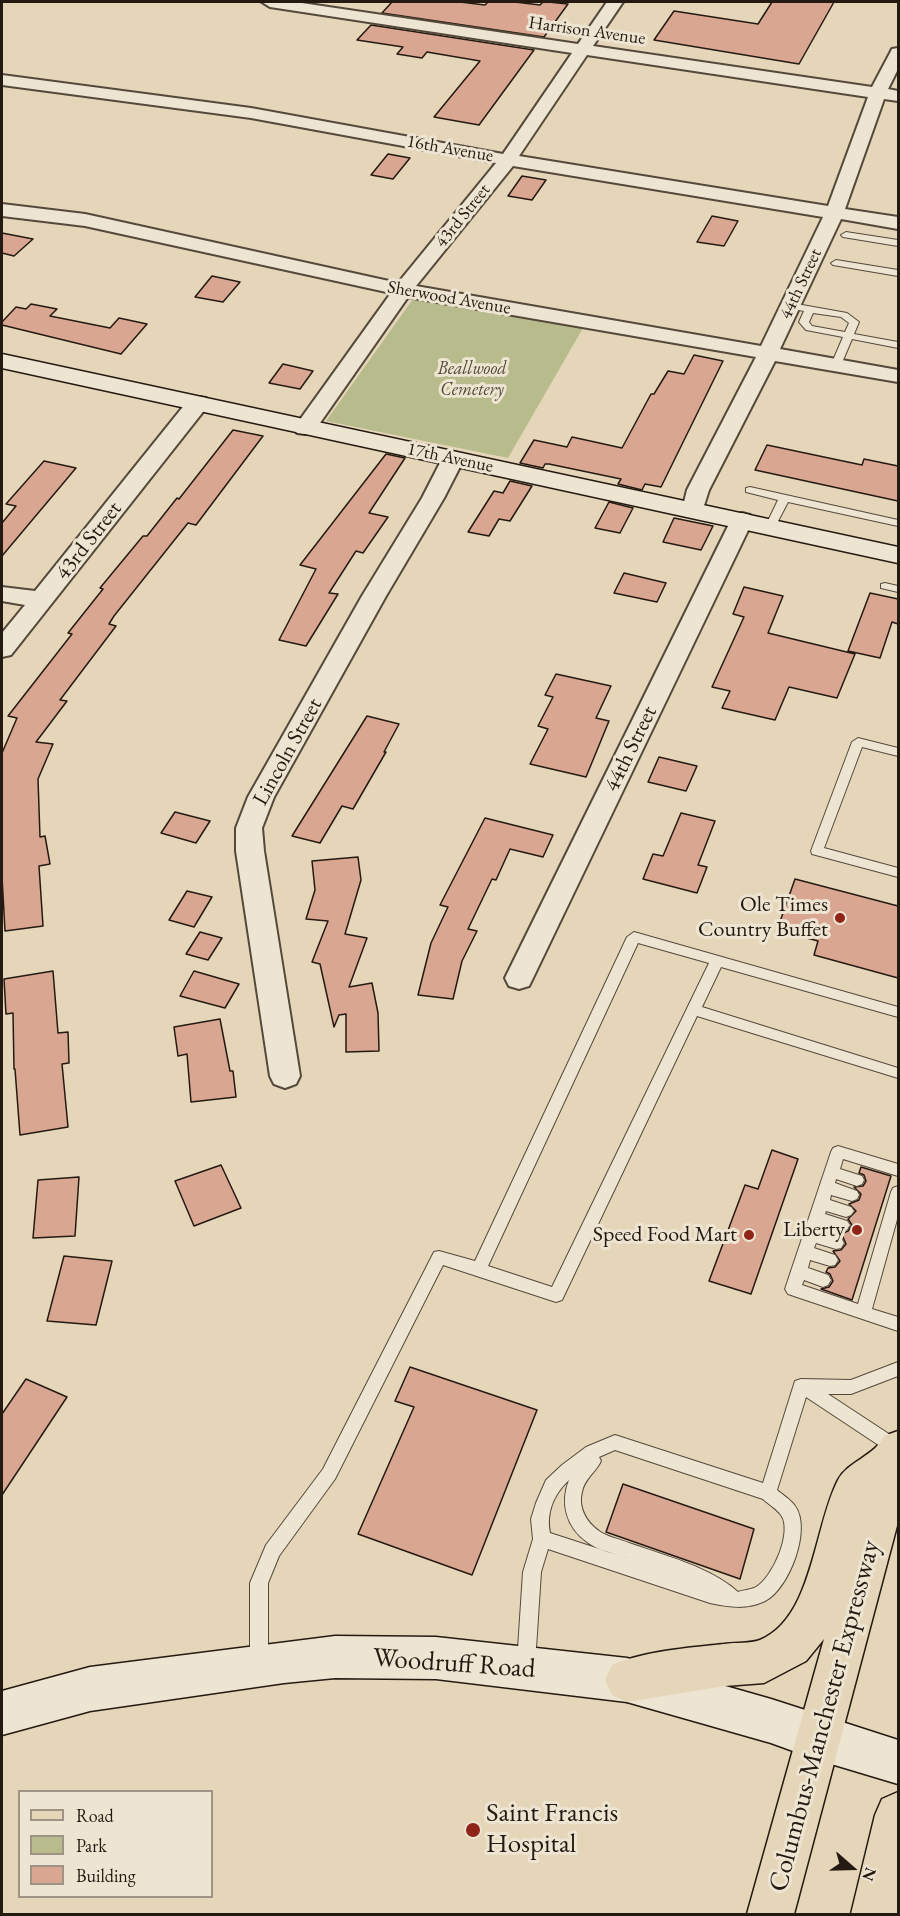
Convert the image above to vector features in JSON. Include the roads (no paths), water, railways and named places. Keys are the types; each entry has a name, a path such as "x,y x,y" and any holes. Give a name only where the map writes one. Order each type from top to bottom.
{"main road":[{"path":"627,1680 725,1665 764,1662 791,1646 814,1618 854,1490 898,1451"},
{"name":"Columbus-Manchester Expressway","path":"770,1914 898,1451"},
{"path":"883,1906 898,1815"}],"street":[{"name":"Harrison Avenue","path":"270,2 898,96"},
{"name":"43rd Street","path":"305,428 403,290 508,160 615,2"},
{"name":"44th Street","path":"693,510 698,490 768,354 800,308 878,92 898,53"},
{"name":"16th Avenue","path":"2,80 251,113 508,160 898,224"},
{"name":"Sherwood Avenue","path":"2,210 85,220 403,290 898,376"},
{"name":"17th Avenue","path":"2,361 898,555"},
{"name":"43rd Street","path":"2,649 198,403"},
{"name":"Lincoln Street","path":"285,1076 264,948 249,828 261,797 374,596 433,498 453,459"},
{"name":"44th Street","path":"519,978 742,520"},
{"path":"2,594 43,600"},
{"name":"Woodruff Road","path":"2,1713 90,1689 259,1666 335,1657 425,1658 627,1680 771,1721 898,1762"}],"lane":[{"path":"846,235 898,243"},
{"path":"836,263 898,273"},
{"path":"836,365 848,336 854,322 850,318 800,308 805,326 848,336 898,345"},
{"path":"750,489 898,523"},
{"path":"770,527 785,497"},
{"path":"885,586 898,589"},
{"path":"898,752 858,742 817,851 898,872"},
{"path":"479,1269 634,937 898,1012"},
{"path":"259,1666 259,1582 272,1551 329,1474 439,1257 556,1295 717,961"},
{"path":"694,1010 898,1073"},
{"path":"898,1170 838,1152 793,1289 898,1324"},
{"path":"829,1180 854,1187"},
{"path":"863,1312 862,1292 892,1197"},
{"path":"819,1210 844,1218"},
{"path":"811,1235 836,1243"},
{"path":"805,1252 830,1260"},
{"path":"799,1272 824,1280"},
{"path":"801,1386 851,1387 898,1369"},
{"path":"801,1386 844,1412 898,1451"},
{"path":"768,1493 801,1386"},
{"path":"615,1442 581,1472 575,1483 573,1508 583,1530 594,1538 691,1572 738,1600"},
{"path":"526,1668 532,1572 542,1539 539,1519 552,1485 592,1452 615,1442 768,1493 789,1511 793,1527 787,1556 778,1578 761,1594 738,1600 710,1595 542,1539"}],"place":[{"name":"Ole Times Country Buffet","path":"840,918"},
{"name":"Liberty","path":"857,1230"},
{"name":"Speed Food Mart","path":"749,1235"},
{"name":"Saint Francis Hospital","path":"473,1830"}],"park label":[{"name":"Beallwood Cemetery","path":"472,379"}]}
